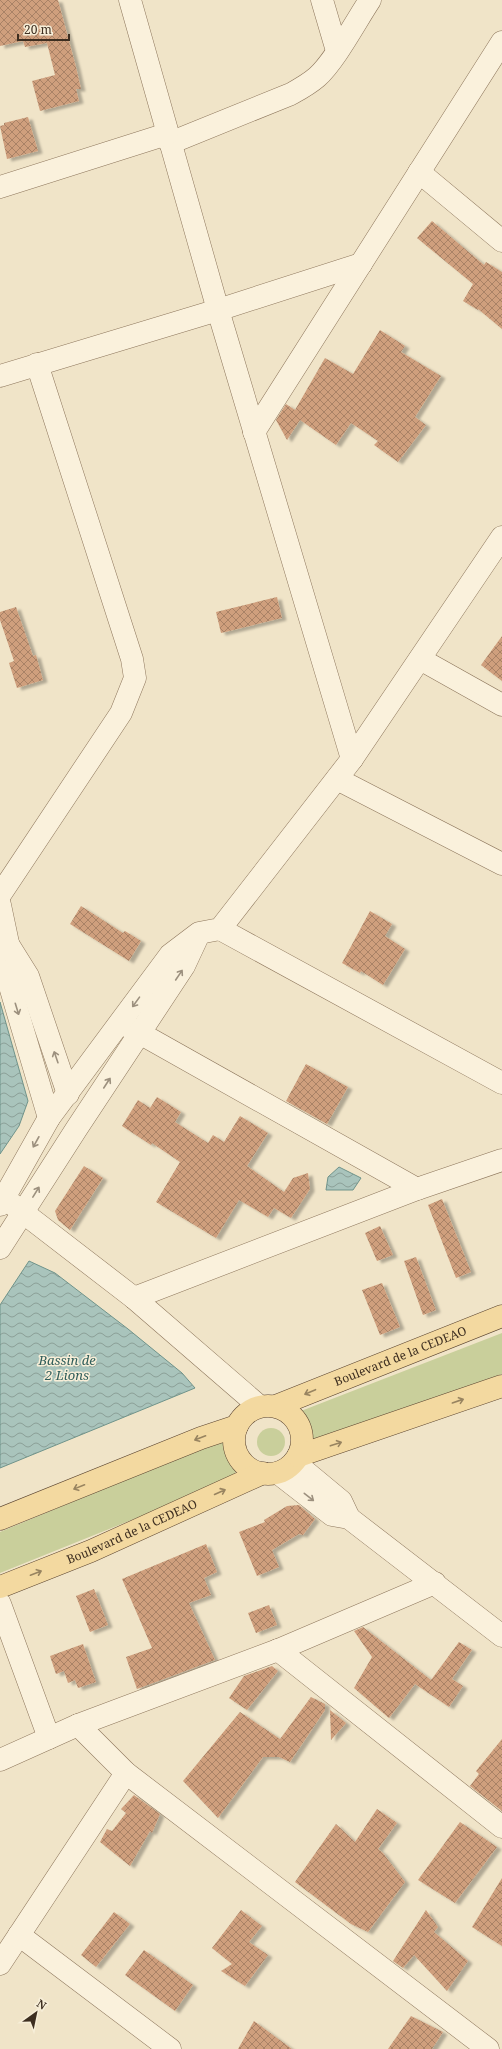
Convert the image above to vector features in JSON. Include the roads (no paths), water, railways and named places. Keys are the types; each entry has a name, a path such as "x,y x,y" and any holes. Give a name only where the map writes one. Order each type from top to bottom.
{"main road":[{"name":"Boulevard de la CEDEAO","path":"268,1406 502,1316"},
{"name":"Boulevard de la CEDEAO","path":"0,1587 91,1551 283,1466 502,1386"},
{"path":"268,1406 290,1413 300,1425 303,1441 283,1466 249,1468 238,1456 234,1441 237,1426 246,1413 268,1406"},
{"path":"0,1519 201,1438 237,1426"}],"street":[{"path":"130,0 218,310 352,759"},
{"path":"322,0 337,51"},
{"path":"0,188 169,138 291,94 318,76 337,51 370,0"},
{"path":"254,432 502,42"},
{"path":"419,172 502,241"},
{"path":"0,376 218,310 361,264"},
{"path":"0,895 121,713 135,678 132,659 37,364"},
{"path":"0,1248 184,966 210,931 352,759 502,537"},
{"path":"420,659 502,705"},
{"path":"337,779 502,864"},
{"path":"0,905 8,943 4,984 49,1118"},
{"path":"210,931 170,956 49,1118 2,1202 24,1211 268,1406"},
{"path":"210,931 502,1083"},
{"path":"8,943 28,976 68,1094"},
{"path":"121,1022 417,1189"},
{"path":"134,1298 417,1189 502,1160"},
{"path":"283,1466 332,1515 349,1518 502,1636"},
{"path":"0,1760 78,1724 278,1650 435,1583"},
{"path":"0,1604 49,1738"},
{"path":"278,1650 502,1827"},
{"path":"78,1724 126,1773 488,2049"},
{"path":"0,1964 126,1773"},
{"path":"19,1935 170,2049"}],"water":[{"path":"0,1002 28,1101 19,1126 0,1154"},
{"path":"339,1167 361,1178 353,1190 326,1190 328,1177"},
{"name":"Bassin de 2 Lions","path":"29,1261 55,1273 182,1373 195,1388 0,1468 0,1305"}]}
